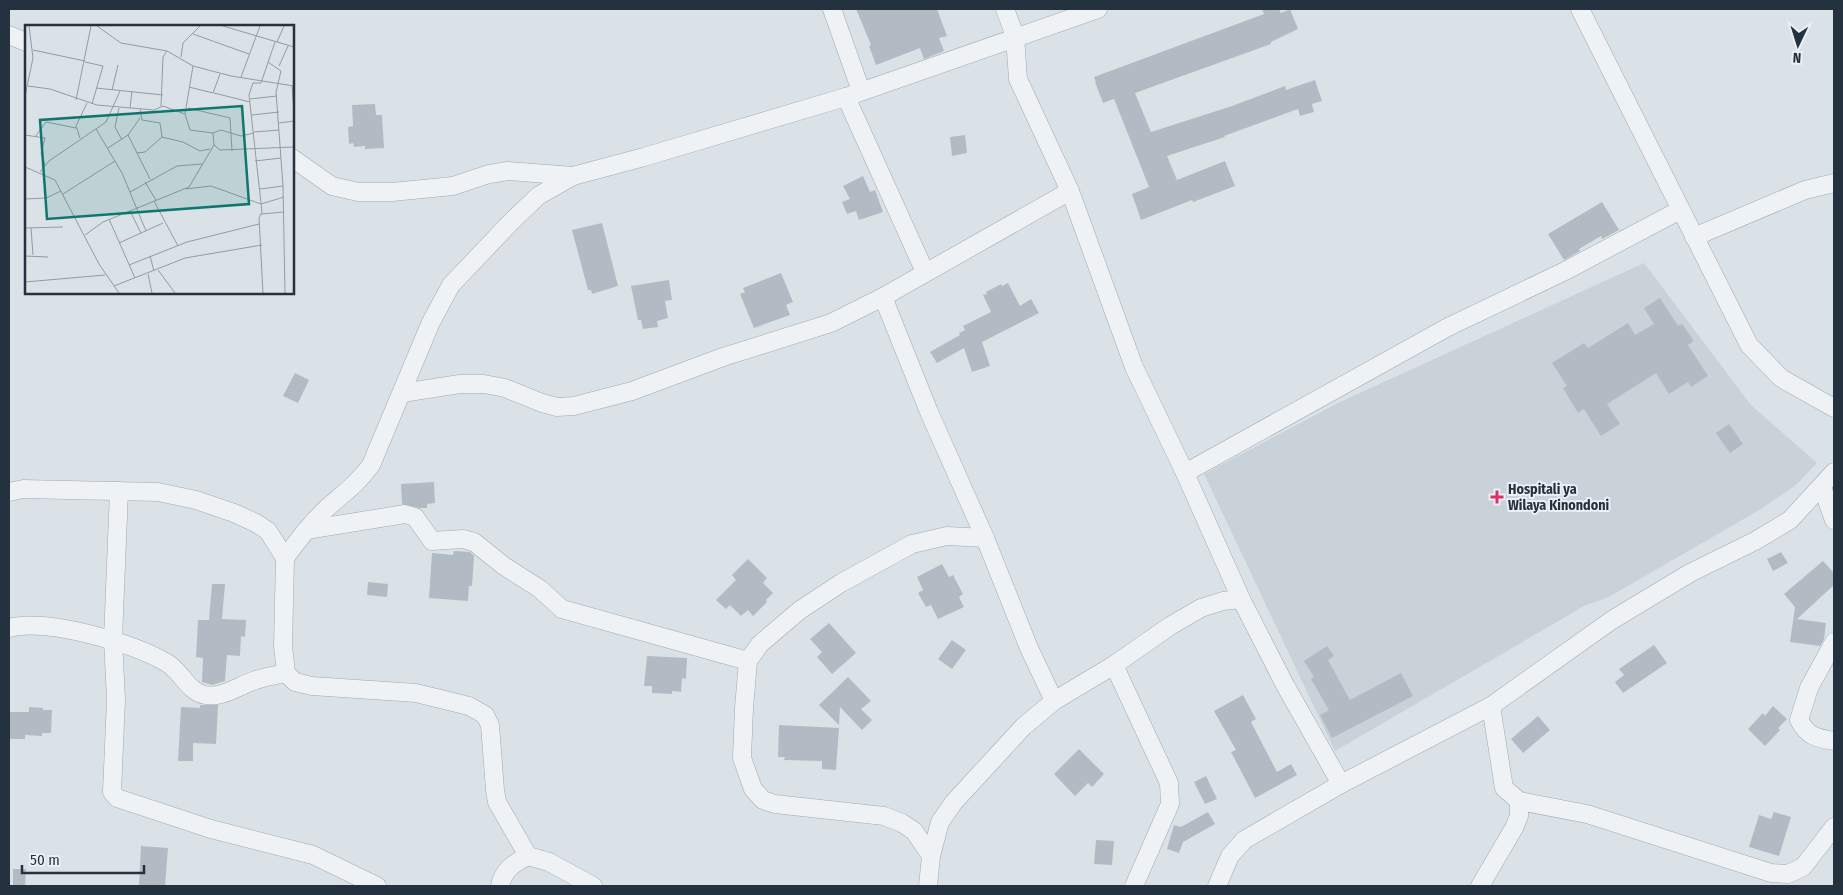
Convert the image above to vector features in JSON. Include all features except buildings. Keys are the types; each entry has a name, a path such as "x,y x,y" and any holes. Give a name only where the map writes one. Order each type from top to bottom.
{"street":[{"path":"832,9 853,94 925,272"},
{"path":"1005,9 1015,36 1018,79 1070,191 1134,368 1185,473 1241,599 1284,685 1341,784"},
{"path":"1580,9 1749,345 1781,378 1834,408"},
{"path":"285,558 306,530 327,508 359,481 372,465 431,322 451,285 538,196 573,176 644,157 907,77 1086,10"},
{"path":"9,35 25,42"},
{"path":"294,159 332,186 358,192 392,192 453,186 489,174 508,171 573,176"},
{"path":"1694,237 1805,190 1834,183"},
{"path":"402,393 460,384 484,384 505,388 557,407 574,406 632,391 723,356 831,323 883,297 1070,191"},
{"path":"1185,473 1448,327 1565,271 1680,210"},
{"path":"883,297 1029,648 1054,701"},
{"path":"1217,886 1230,856 1244,840 1341,784 1490,706 1612,620 1690,573 1755,541 1790,520 1834,472"},
{"path":"1822,487 1834,520"},
{"path":"9,492 23,489 158,492 186,498 234,513 268,531 285,558 283,646 286,673 295,682 312,686 416,693 469,706 485,715 490,725 497,802 528,856"},
{"path":"119,491 113,639 116,700 112,792 117,798 211,829 312,855 377,886"},
{"path":"306,530 405,514 415,517 432,541 463,539 474,542 504,566 540,589 562,609 748,661"},
{"path":"931,856 914,831 902,823 884,816 804,809 763,800 753,789 742,758 748,661 760,644 800,610 841,583 912,544 947,536 984,538"},
{"path":"928,886 931,856 940,822 954,802 1023,727 1054,701 1114,665 1170,626 1201,608 1223,601 1241,599"},
{"path":"9,628 32,625 46,626 113,639 169,664 196,691 204,695 217,695 236,689 254,680 286,673"},
{"path":"1834,642 1809,688 1799,720 1804,730 1816,737 1834,741"},
{"path":"1114,665 1169,783 1170,804 1134,886"},
{"path":"1490,706 1504,788 1519,801 1587,814 1770,873 1788,874 1803,867 1834,827"},
{"path":"1480,886 1514,828 1519,816 1519,801"},
{"path":"500,886 501,880 513,864 528,856 549,862 593,886"}],"shaded area":[{"name":"Hospitali ya Wilaya Kinondoni","path":"1644,263 1751,405 1817,463 1796,485 1761,509 1607,598 1586,605 1335,751 1204,474 1338,403"}],"place":[{"name":"Hospitali ya Wilaya Kinondoni","path":"1497,497"}]}
